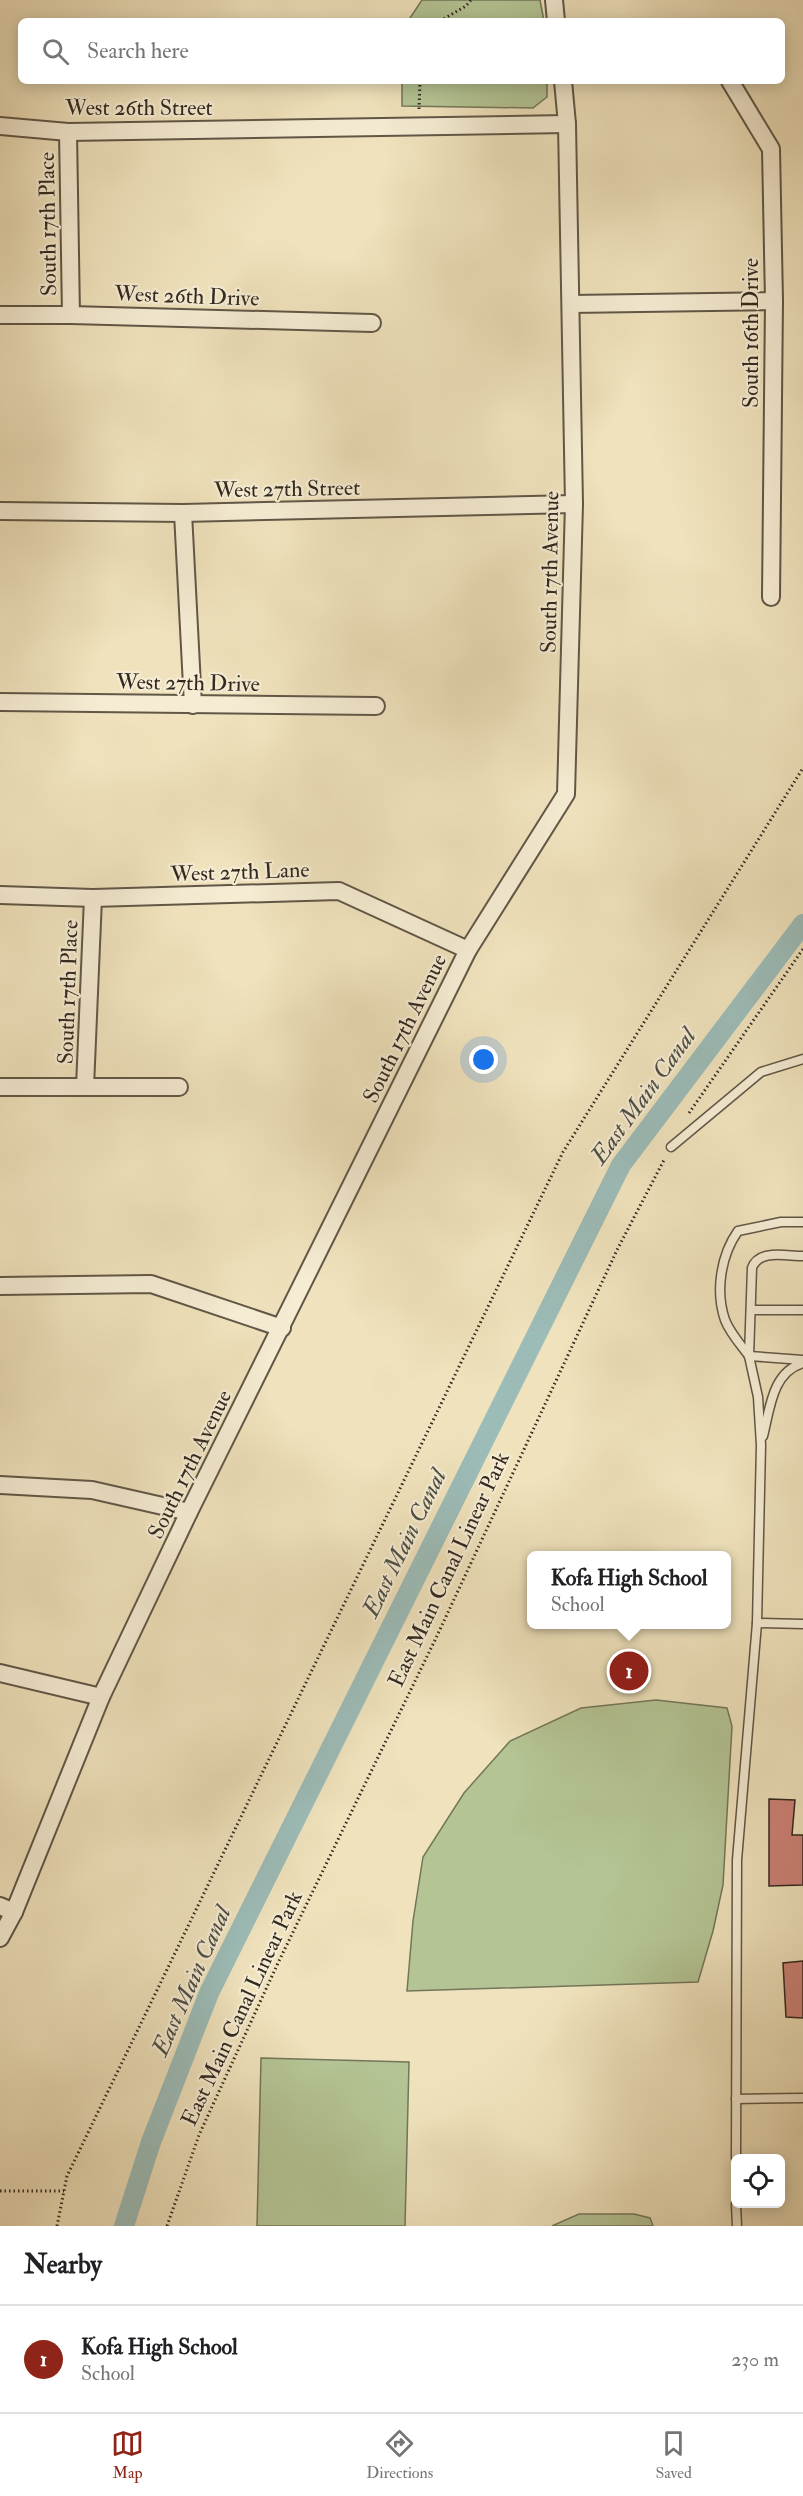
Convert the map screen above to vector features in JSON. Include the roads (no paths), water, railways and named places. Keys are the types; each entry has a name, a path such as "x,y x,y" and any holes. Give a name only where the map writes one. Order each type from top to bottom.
{"street":[{"path":"554,0 556,18"},
{"name":"South 17th Avenue","path":"0,1938 7,1909 101,1697 189,1512 468,950 566,794 574,504 567,124 562,84"},
{"name":"South 16th Drive","path":"732,84 771,149 774,301 771,597"},
{"name":"West 26th Street","path":"0,126 68,132 567,124"},
{"name":"South 17th Place","path":"68,132 71,315"},
{"path":"571,304 774,301"},
{"name":"West 26th Drive","path":"0,315 372,323"},
{"name":"West 27th Street","path":"0,511 183,513 574,504"},
{"path":"183,513 193,705"},
{"name":"West 27th Drive","path":"0,702 376,706"},
{"name":"West 27th Lane","path":"0,895 93,898 339,891 468,950"},
{"name":"South 17th Place","path":"85,1088 93,898"},
{"path":"0,1087 179,1088"},
{"path":"0,1286 151,1284 282,1328"},
{"path":"0,1485 92,1490 189,1512"},
{"path":"0,1673 101,1697"}],"lane":[{"path":"671,1147 761,1072 803,1059"},
{"path":"803,1222 781,1222 738,1231 728,1245 722,1268 721,1302 730,1329 749,1356 803,1362"},
{"path":"736,2154 737,1860 757,1623 761,1445 758,1397 749,1356 752,1268 755,1260 763,1255 803,1256"},
{"path":"751,1310 803,1310"},
{"path":"761,1445 775,1387 784,1373 803,1362"},
{"path":"757,1623 803,1624"},
{"path":"736,2099 803,2098"},
{"path":"736,2208 736,2226"}],"waterway":[{"name":"East Main Canal","path":"124,2226 151,2142 209,1993 621,1165 803,924"}],"place":[{"name":"Kofa High School","path":"629,1671"}]}
